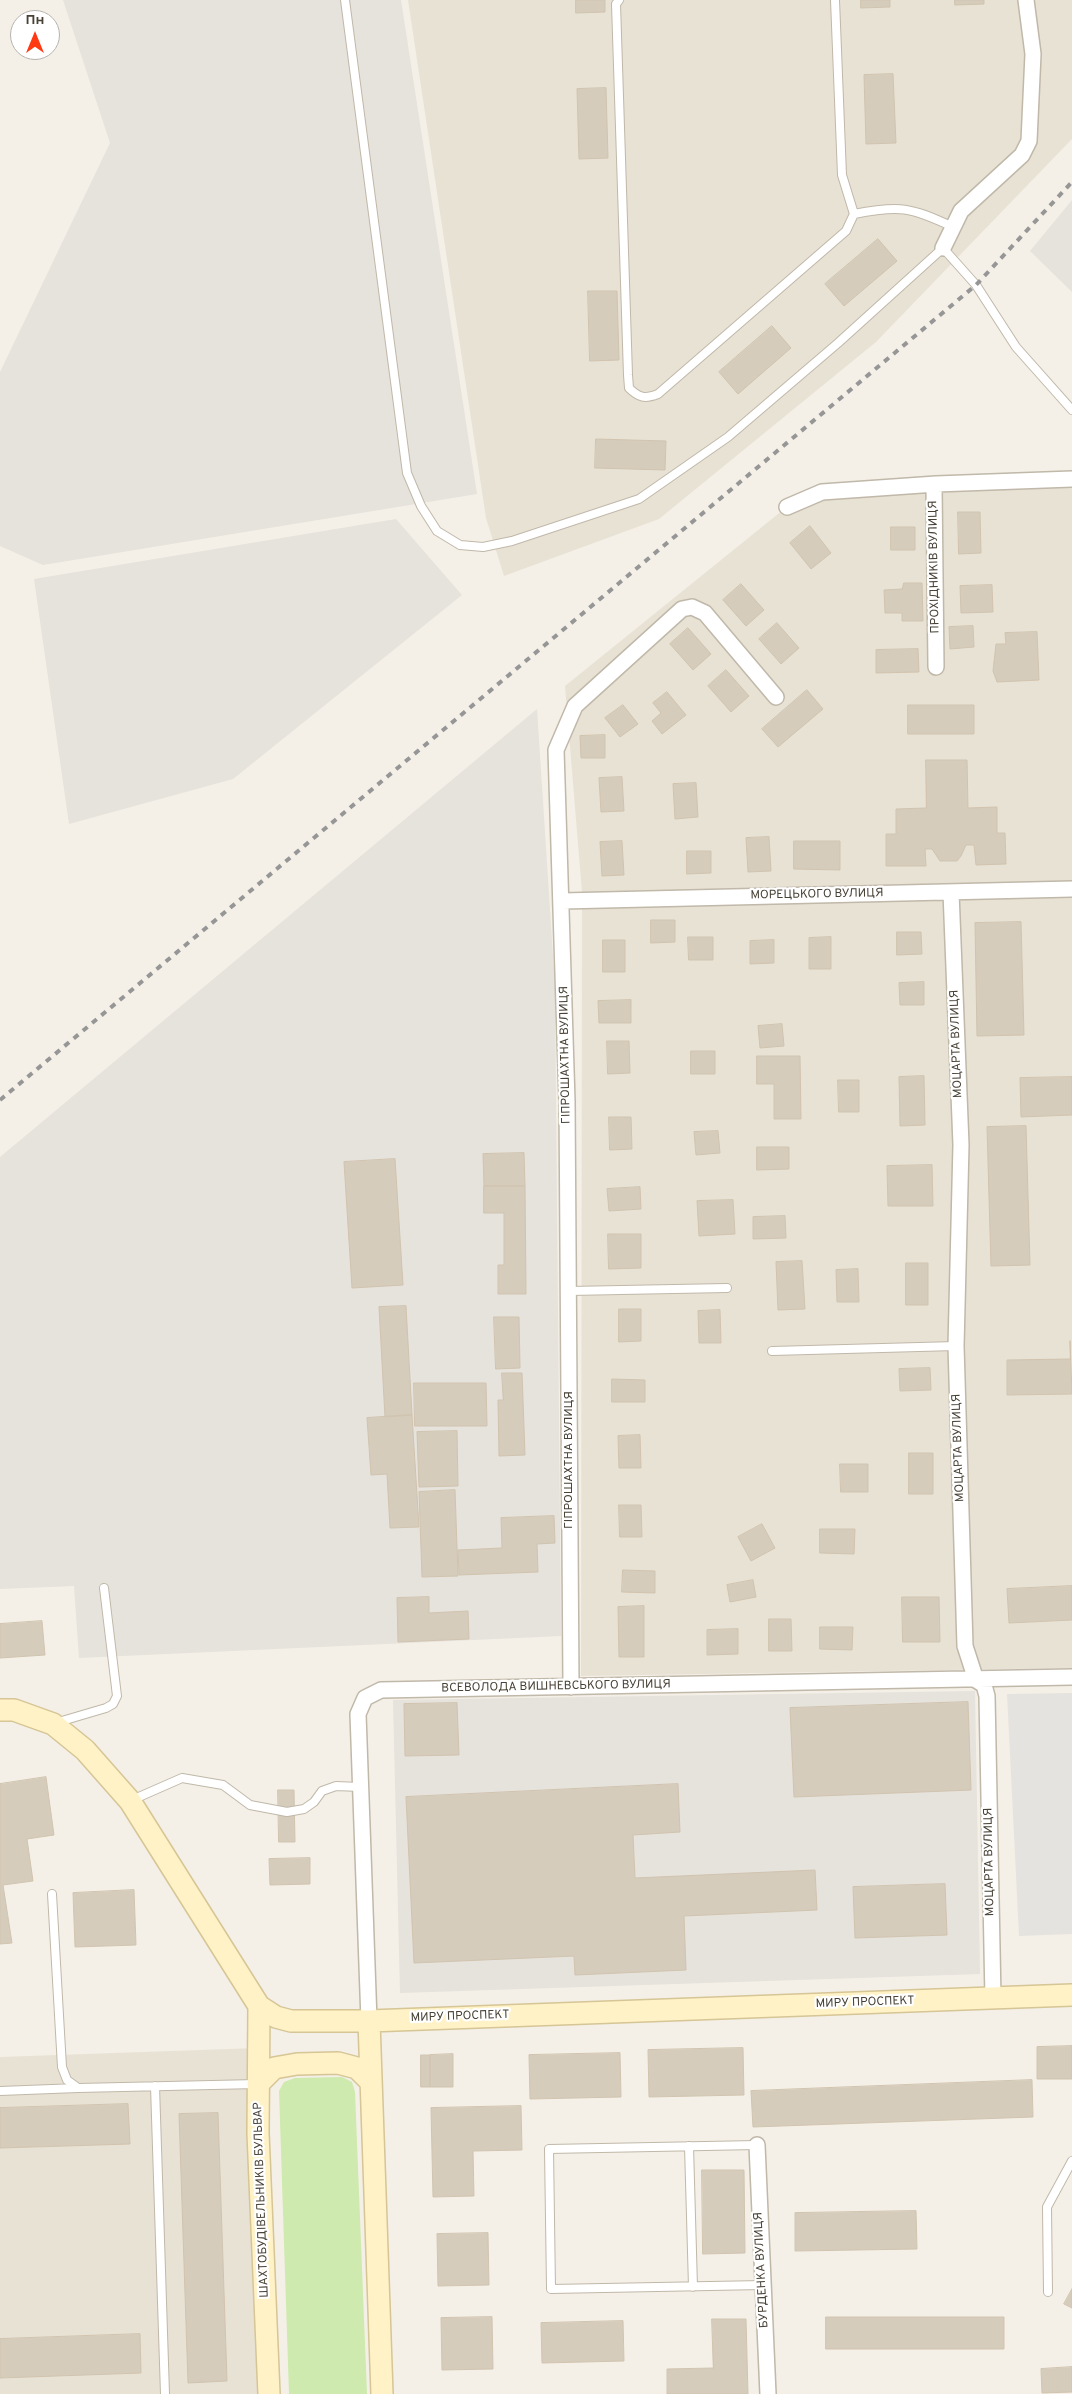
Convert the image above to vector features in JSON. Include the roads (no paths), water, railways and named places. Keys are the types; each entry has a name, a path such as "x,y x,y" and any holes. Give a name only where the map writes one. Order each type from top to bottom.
{"main road":[{"name":"МИРУ ПРОСПЕКТ","path":"0,1710 14,1710 53,1724 85,1750 130,1801 259,2006 276,2017 291,2021 369,2020 1072,1995"},
{"name":"ШАХТОБУДІВЕЛЬНИКІВ БУЛЬВАР","path":"259,2006 258,2084 268,2394"},
{"path":"369,2020 382,2394"},
{"path":"258,2084 274,2068 297,2064 338,2063 357,2068 371,2082"}],"street":[{"path":"943,248 960,211 1022,155 1029,141 1033,54 1026,0"},
{"name":"ПРОХІДНИКІВ ВУЛИЦЯ","path":"936,666 933,490 936,484 1072,479"},
{"path":"787,507 822,492 936,484"},
{"name":"ГІПРОШАХТНА ВУЛИЦЯ","path":"571,1687 569,1291 562,901 556,750 575,706 682,609 692,607 704,613 776,697"},
{"name":"МОРЕЦЬКОГО ВУЛИЦЯ","path":"562,901 1072,889"},
{"name":"МОЦАРТА ВУЛИЦЯ","path":"951,892 961,1145 956,1346 965,1646 976,1680 984,1685 987,1696 993,1998"},
{"name":"ВСЕВОЛОДА ВИШНЕВСЬКОГО ВУЛИЦЯ","path":"369,2020 358,1714 365,1698 380,1690 1072,1677"},
{"name":"БУРДЕНКА ВУЛИЦЯ","path":"757,2145 768,2394"}],"lane":[{"path":"345,0 407,472 421,506 437,531 460,545 484,547 512,541 639,499 728,437 838,343 943,248 976,285 1016,347 1072,410"},
{"path":"620,0 616,4 628,375 629,388 637,396 647,398 658,394 846,231 854,214 842,175 835,0"},
{"path":"854,214 888,208 918,211 953,227"},
{"path":"569,1291 727,1288"},
{"path":"772,1351 956,1346"},
{"path":"53,1724 106,1708 113,1704 118,1696 104,1588"},
{"path":"130,1801 182,1778 223,1785 250,1805 267,1810 287,1812 304,1809 314,1802 322,1791 336,1786 360,1787"},
{"path":"52,1894 62,2067 67,2080 78,2088"},
{"path":"0,2091 258,2084"},
{"path":"155,2086 165,2394"},
{"path":"757,2145 549,2149 551,2289 763,2286"},
{"path":"689,2146 693,2287"},
{"path":"1048,2292 1047,2206 1072,2161"}],"railway":[{"path":"0,1100 976,285 1072,182"}]}
